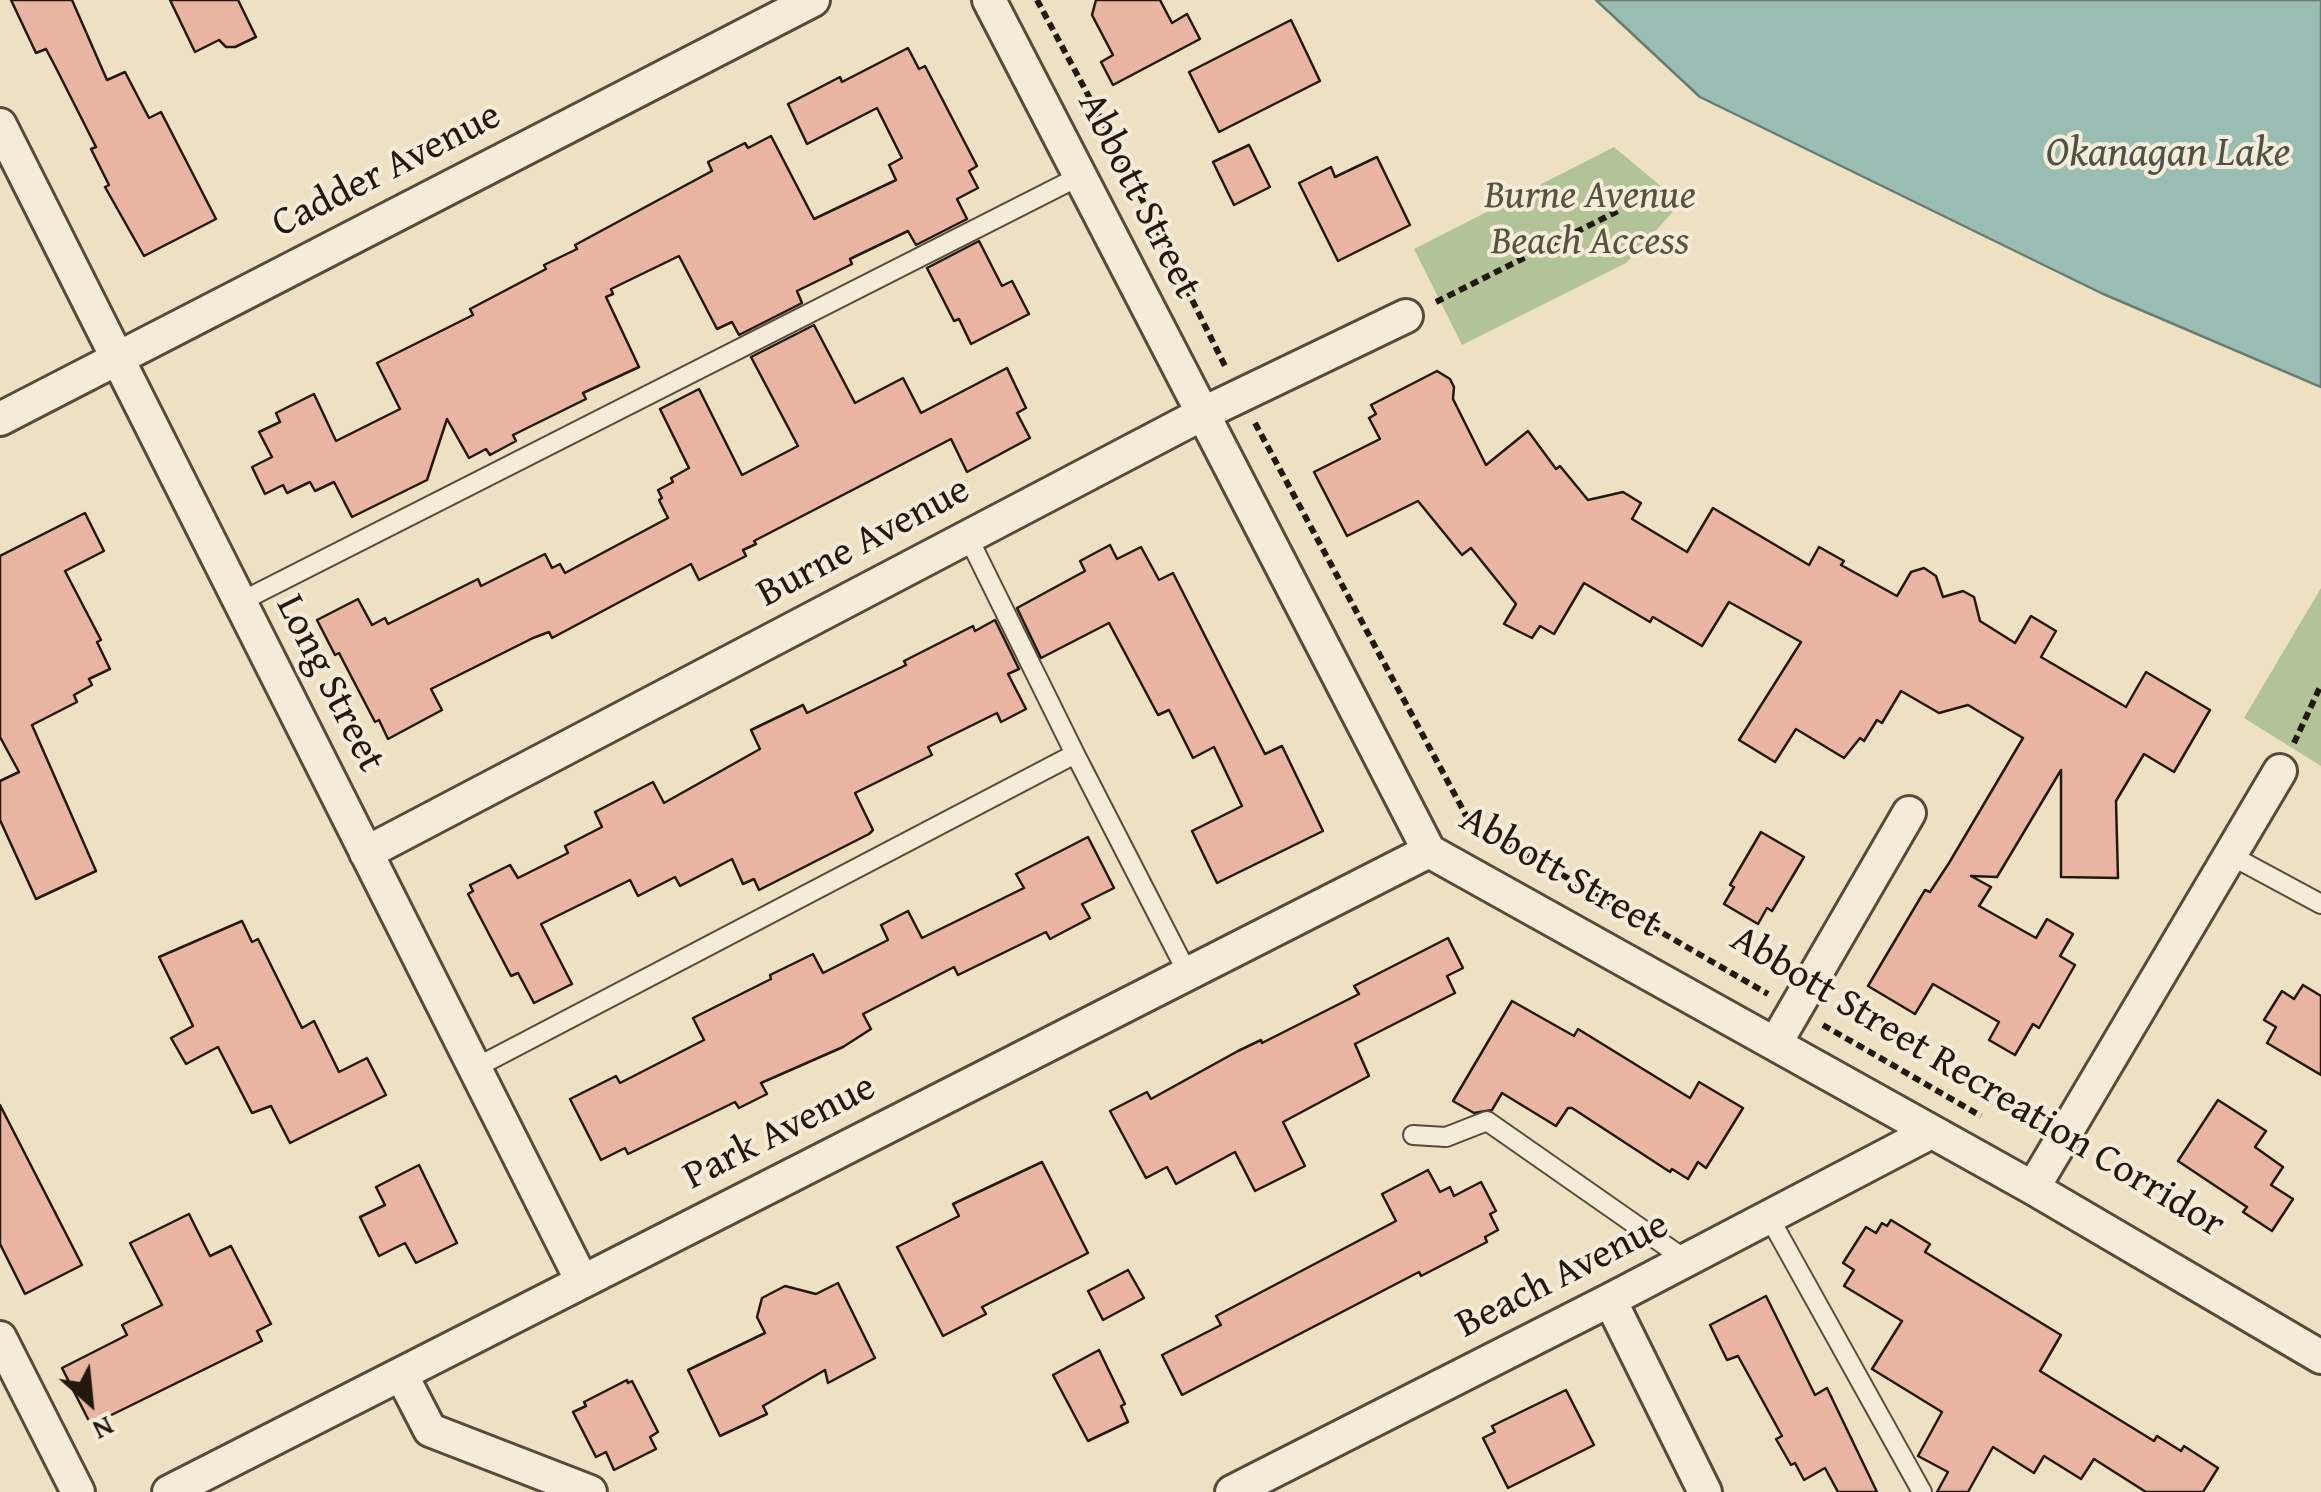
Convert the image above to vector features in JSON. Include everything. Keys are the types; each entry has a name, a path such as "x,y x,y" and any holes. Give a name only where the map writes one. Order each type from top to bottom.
{"street":[{"name":"Cadder Avenue","path":"0,419 813,0"},
{"name":"Abbott Street","path":"990,0 1430,852 2033,1188 2321,1358"},
{"name":"Long Street","path":"0,125 582,1281"},
{"name":"Burne Avenue","path":"366,853 1202,414 1406,316"},
{"path":"2033,1188 2280,771"},
{"path":"1774,1044 1909,814"},
{"name":"Park Avenue","path":"169,1492 1430,852"},
{"name":"Beach Avenue","path":"1232,1492 1931,1132"},
{"path":"1610,1300 1705,1492"},
{"path":"0,1338 78,1492"},
{"path":"402,1374 430,1430 590,1492"}],"lane":[{"path":"240,602 1080,176"},
{"path":"968,536 1074,754 1188,974"},
{"path":"475,1068 1074,754"},
{"path":"2230,855 2321,904"},
{"path":"1413,1134 1446,1137 1486,1120 1686,1260"},
{"path":"1769,1217 1922,1492"}],"path":[{"name":"Abbott Street Recreation Corridor","path":"1036,0 1114,143 1241,396 1469,821 1986,1119"},
{"path":"1406,316 1618,211"},
{"path":"2280,771 2321,685"}],"green space":[{"name":"Burne Avenue Beach Access","path":"1614,147 1681,203 1626,263 1462,345 1414,249"},
{"path":"2321,588 2321,766 2244,718"}],"water":[{"name":"Okanagan Lake","path":"1596,0 2321,0 2321,387 2101,293 1700,97"}],"building":[{"path":"11,0 72,0 107,80 125,72 149,118 161,112 216,219 144,256 105,187 109,185 91,149 96,147 55,66 46,49 36,53"},
{"path":"170,0 238,0 256,37 235,47 226,47 219,40 195,52"},
{"path":"1096,0 1160,0 1172,23 1187,14 1200,39 1113,85 1101,62 1113,55 1092,15"},
{"path":"1291,20 1320,81 1219,132 1189,72"},
{"path":"908,48 919,69 925,66 977,166 969,171 978,188 957,199 967,219 916,245 908,231 850,259 852,264 797,291 802,303 739,335 732,322 717,329 679,256 611,289 613,294 606,297 639,367 583,393 586,399 513,435 516,441 490,455 486,449 469,458 447,419 427,480 352,517 334,482 315,491 310,482 287,493 283,485 265,494 252,467 272,457 259,432 280,422 276,413 314,394 336,441 400,409 377,363 473,315 470,309 546,269 544,265 577,249 575,245 712,171 708,162 745,143 748,148 771,136 814,219 896,180 889,165 902,158 877,108 807,144 788,104"},
{"path":"1249,145 1270,187 1234,205 1213,162"},
{"path":"1377,157 1410,225 1338,261 1299,183 1331,167 1335,177"},
{"path":"979,241 1002,286 1012,281 1029,314 971,344 959,319 954,321 927,268"},
{"path":"814,325 855,403 903,378 921,413 1007,368 1026,408 1017,413 1030,438 967,472 951,439 754,541 756,544 743,550 746,556 699,580 691,564 552,638 549,632 533,638 431,689 442,710 388,739 317,620 358,599 372,625 385,618 388,624 478,579 481,586 545,554 552,568 560,564 565,573 668,518 658,490 689,468 660,409 699,389 742,475 798,446 751,357"},
{"path":"1437,371 1450,379 1453,399 1486,465 1528,431 1556,469 1560,466 1588,500 1623,492 1641,503 1632,519 1687,552 1713,508 1809,565 1819,547 1844,561 1841,565 1897,596 1911,572 1924,568 1936,576 1943,597 1963,591 1974,597 1980,621 2015,643 2031,616 2056,631 2041,657 2126,707 2146,672 2210,710 2174,772 2144,754 2116,801 2118,878 2061,877 2061,770 1997,877 1971,876 1991,887 1979,906 2036,938 2047,919 2073,934 2060,956 2075,965 2039,1028 2033,1024 2015,1055 1989,1040 1999,1022 1933,984 1915,1014 1868,986 1925,890 1930,892 1949,863 2023,738 1968,705 1939,713 1901,691 1882,723 1877,720 1864,741 1860,738 1844,758 1796,729 1775,762 1739,740 1801,642 1729,602 1702,646 1653,617 1650,622 1584,583 1554,634 1540,626 1532,638 1504,624 1516,604 1471,548 1462,555 1418,501 1347,536 1314,472 1380,439 1369,418 1376,414 1371,405"},
{"path":"85,513 104,551 65,571 101,640 97,642 110,669 89,679 92,685 74,695 77,702 32,725 96,871 36,899 0,820 0,781 19,772 0,737 0,556"},
{"path":"1110,545 1117,559 1141,547 1159,580 1173,573 1265,754 1282,746 1323,831 1217,883 1192,831 1242,806 1214,747 1193,758 1169,710 1158,715 1109,623 1041,658 1017,608 1085,571 1080,561"},
{"path":"995,620 1019,669 1008,674 1026,709 1001,722 997,713 928,747 932,755 855,793 873,830 869,834 759,890 754,879 743,884 732,859 680,886 675,877 638,896 630,880 541,924 572,984 534,1003 518,973 511,976 468,894 473,891 470,885 510,865 518,878 568,853 565,846 602,827 595,812 653,782 664,803 760,749 751,730 803,705 807,713 906,665 904,661 973,626 975,631"},
{"path":"1761,832 1804,857 1772,911 1767,908 1758,924 1724,904 1734,887 1730,885"},
{"path":"1088,837 1114,888 1082,904 1090,918 1050,939 1046,932 958,975 954,967 863,1014 871,1029 843,1047 761,1083 767,1094 739,1108 735,1102 628,1154 625,1148 601,1160 570,1099 616,1076 620,1083 704,1040 693,1018 771,979 770,975 813,954 823,973 888,940 881,925 908,911 922,938 1024,888 1016,874"},
{"path":"242,921 252,942 258,939 302,1028 314,1021 339,1072 367,1058 386,1095 290,1143 271,1106 252,1113 218,1047 186,1064 171,1038 193,1026 159,957"},
{"path":"1448,938 1463,968 1447,976 1455,993 1355,1044 1369,1076 1283,1122 1305,1166 1255,1191 1235,1152 1176,1184 1167,1167 1146,1178 1110,1111 1147,1092 1151,1099 1238,1051 1359,994 1354,986"},
{"path":"2303,985 2321,996 2321,1075 2267,1043 2276,1027 2264,1020 2282,991 2294,999"},
{"path":"1512,1001 1574,1036 1578,1029 1690,1098 1699,1082 1743,1108 1706,1168 1698,1162 1688,1179 1672,1169 1670,1172 1572,1108 1556,1126 1502,1093 1492,1110 1474,1113 1453,1101"},
{"path":"2218,1100 2266,1131 2255,1147 2283,1167 2271,1185 2293,1199 2272,1231 2243,1212 2247,1207 2178,1161"},
{"path":"0,1105 82,1265 25,1294 0,1244"},
{"path":"1042,1162 1088,1253 982,1307 986,1314 943,1336 897,1247 959,1216 953,1204"},
{"path":"419,1165 457,1243 416,1263 405,1243 379,1256 360,1217 385,1205 376,1187"},
{"path":"1428,1170 1440,1192 1450,1187 1454,1196 1481,1182 1496,1211 1490,1214 1498,1230 1485,1237 1487,1242 1421,1276 1419,1272 1182,1395 1162,1355 1221,1325 1216,1316 1396,1221 1382,1194"},
{"path":"189,1214 210,1256 231,1246 271,1324 257,1331 262,1341 91,1425 62,1368 127,1335 122,1325 162,1305 130,1243"},
{"path":"1891,1220 1930,1244 1925,1252 2061,1335 2040,1371 2154,1441 2157,1436 2181,1451 2184,1446 2218,1468 2203,1492 2146,1492 2094,1459 2081,1479 2044,1456 2034,1473 1993,1447 1968,1492 1937,1492 1948,1472 1918,1456 1942,1412 1872,1369 1902,1321 1844,1286 1854,1270 1843,1263 1866,1227 1876,1233 1882,1223 1887,1226"},
{"path":"1128,1270 1144,1298 1103,1320 1088,1291"},
{"path":"838,1283 875,1358 828,1383 825,1370 763,1406 767,1414 720,1436 688,1370 765,1333 757,1317 762,1298 785,1286 816,1294"},
{"path":"1766,1296 1815,1395 1827,1388 1877,1492 1838,1492 1825,1468 1804,1480 1776,1439 1782,1436 1738,1356 1727,1360 1710,1325"},
{"path":"1099,1350 1125,1404 1121,1406 1128,1422 1088,1441 1053,1375"},
{"path":"627,1380 632,1381 658,1432 650,1437 656,1449 614,1470 606,1452 596,1457 573,1412"},
{"path":"1566,1390 1594,1445 1508,1488 1483,1438 1495,1432 1492,1426"}]}
